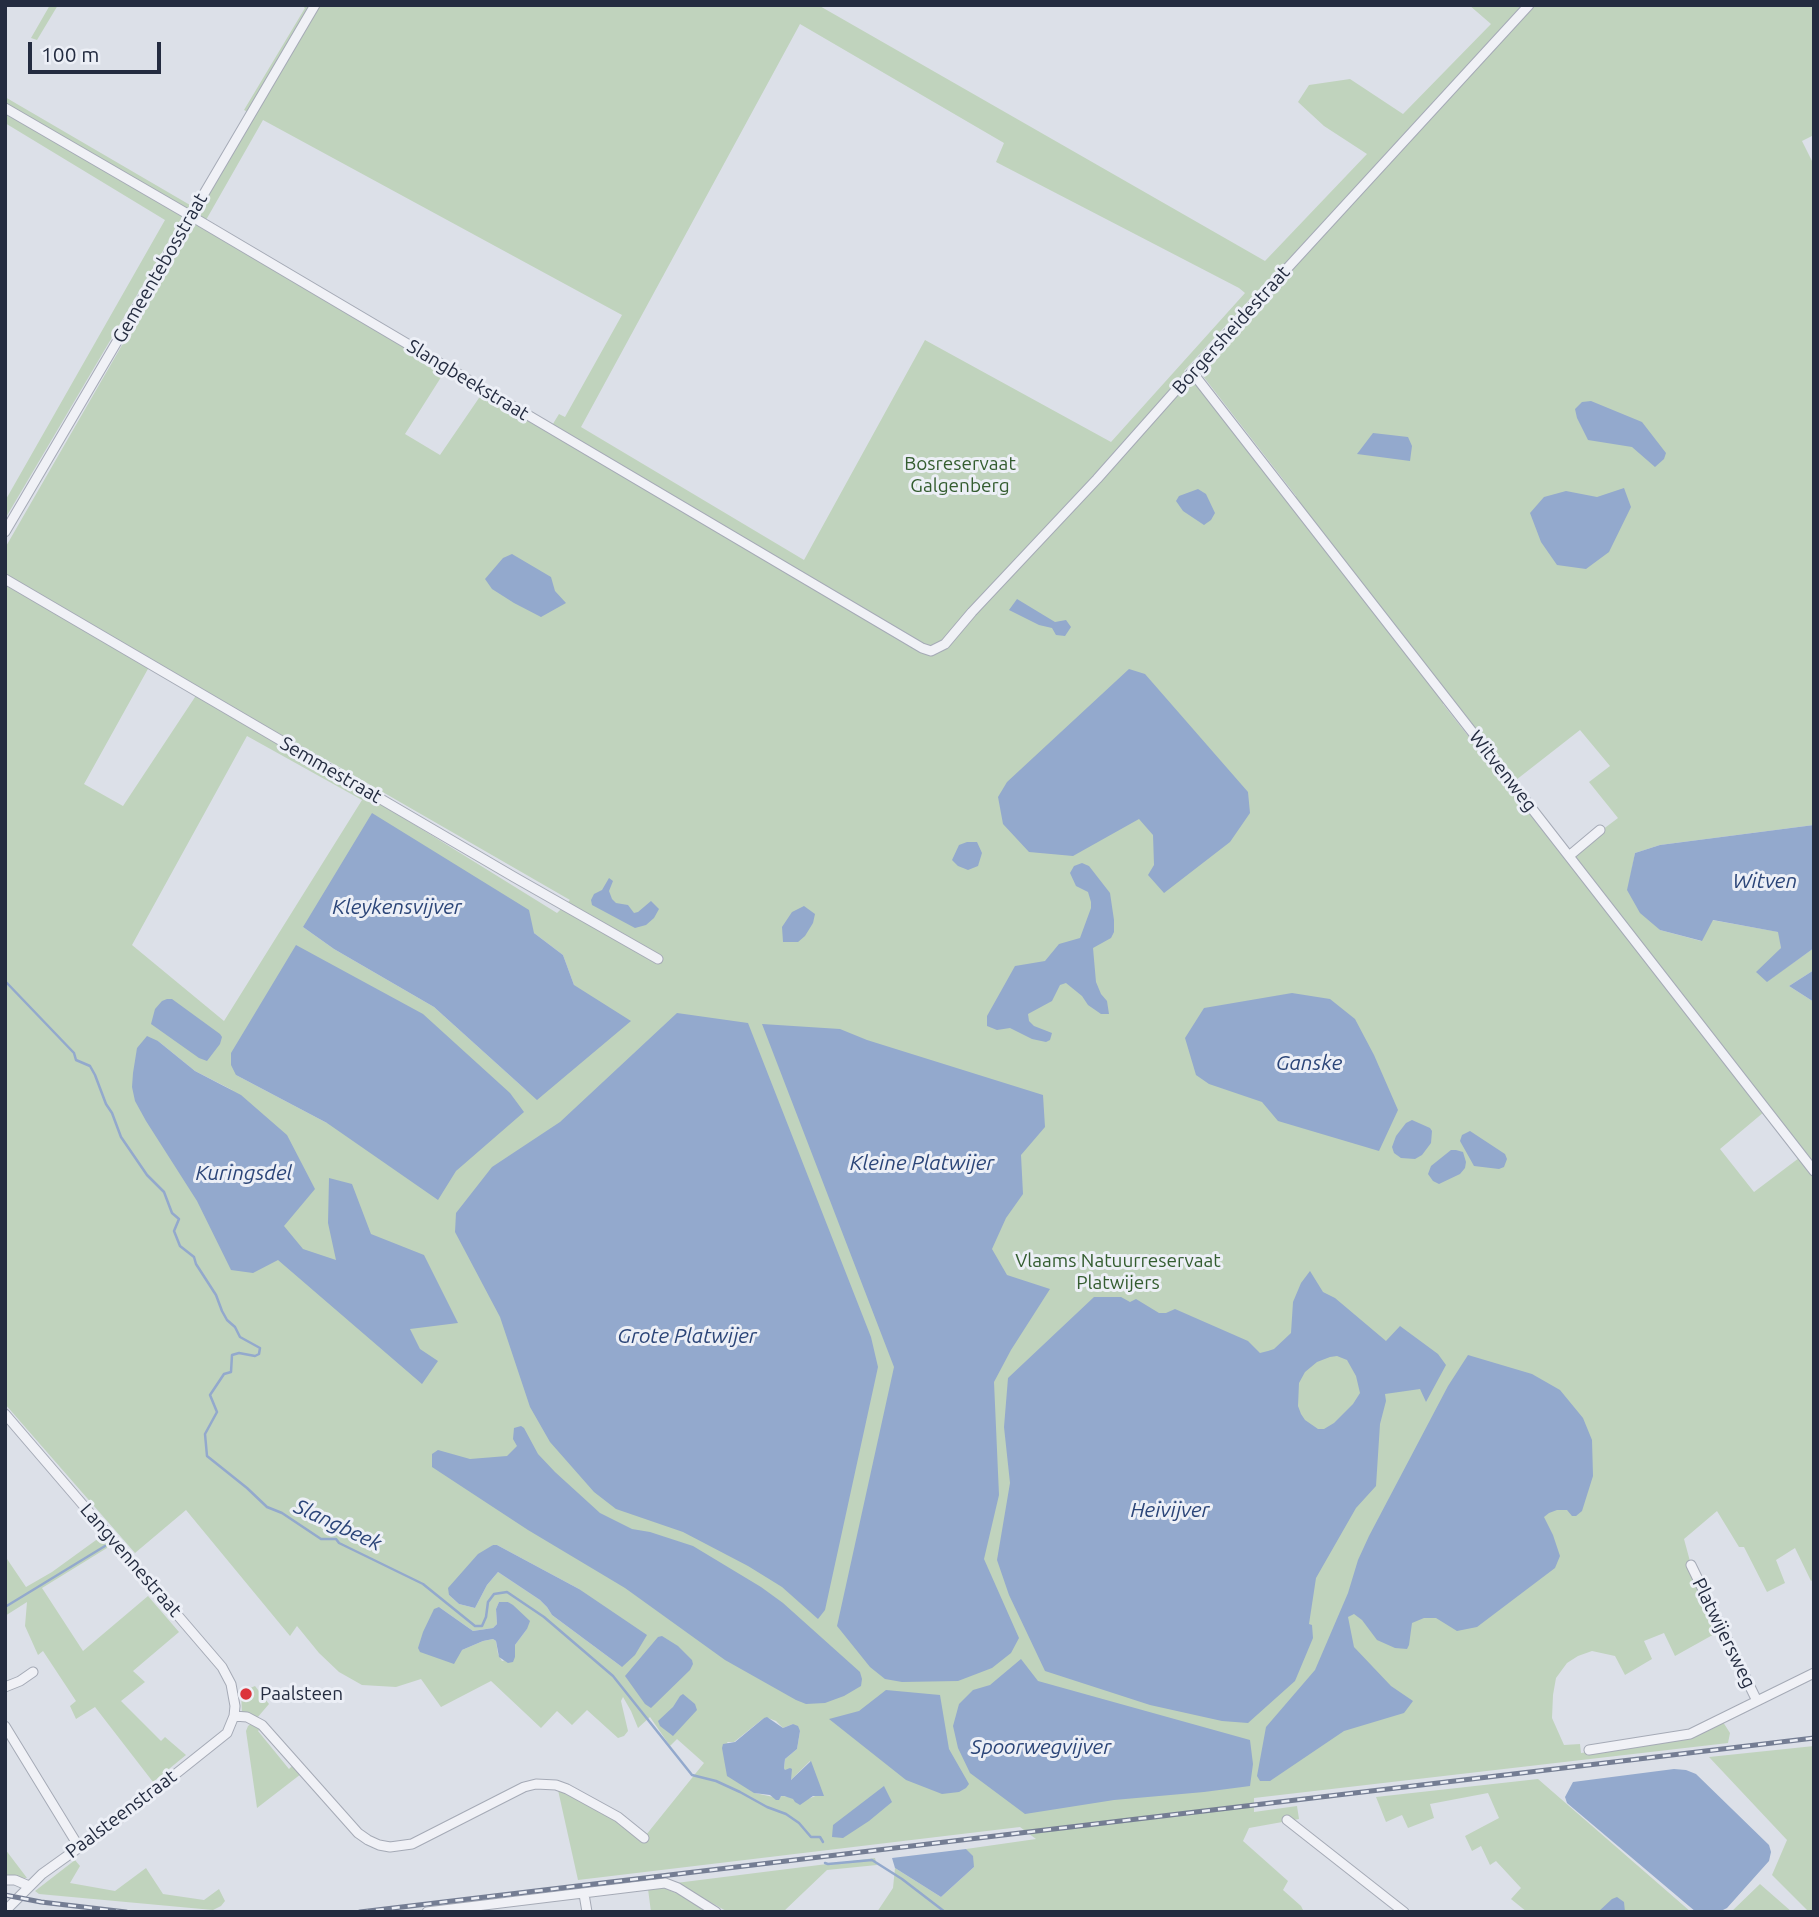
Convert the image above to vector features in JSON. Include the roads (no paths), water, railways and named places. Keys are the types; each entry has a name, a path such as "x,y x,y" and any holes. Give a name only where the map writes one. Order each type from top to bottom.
{"street":[{"name":"Gemeentebosstraat","path":"5,531 315,5"},
{"name":"Borgersheidestraat","path":"931,651 945,644 1529,5"},
{"name":"Slangbeekstraat","path":"5,108 931,651"},
{"name":"Witvenweg","path":"1192,372 1814,1171"},
{"name":"Semmestraat","path":"5,579 658,959"},
{"path":"1569,856 1600,830"},
{"name":"Langvennestraat","path":"5,1414 222,1667 231,1684 234,1716"},
{"path":"5,1432 15,1426"},
{"name":"Platwijersweg","path":"1691,1565 1757,1701"},
{"path":"5,1687 33,1672"},
{"name":"Platwijersweg","path":"1588,1750 1690,1734 1814,1673"},
{"path":"234,1716 247,1717 262,1725 358,1833 379,1845 390,1847 412,1844 524,1787 536,1784 556,1785 567,1789 618,1817 644,1838"},
{"name":"Paalsteenstraat","path":"8,1911 41,1874 123,1816 217,1741 227,1732 234,1716"},
{"path":"5,1726 79,1847"},
{"path":"1287,1820 1404,1912"},
{"path":"5,1880 15,1880 29,1886"},
{"path":"427,1912 665,1883 716,1912"},
{"path":"584,1894 587,1912"}],"water":[{"path":"1591,401 1642,422 1666,453 1664,459 1655,467 1632,447 1588,440 1575,409 1582,402"},
{"path":"1373,433 1408,437 1412,446 1410,461 1357,454"},
{"path":"1624,488 1631,507 1609,552 1586,569 1557,565 1541,542 1530,513 1544,497 1566,491 1597,497"},
{"path":"1198,489 1206,494 1215,513 1204,525 1183,511 1176,501 1179,496"},
{"path":"512,554 551,577 555,591 566,603 541,617 492,589 485,579 503,558"},
{"path":"1017,599 1055,622 1066,620 1071,627 1065,636 1056,635 1052,628 1039,625 1009,610"},
{"path":"1129,669 1145,674 1248,792 1250,813 1230,842 1164,893 1148,875 1154,865 1153,835 1139,819 1073,856 1029,852 1003,824 998,797 1007,782"},
{"name":"Kleykensvijver","path":"372,813 529,910 534,933 563,955 574,985 631,1021 537,1100 434,1007 334,949 303,927"},
{"name":"Witven","path":"1814,825 1814,948 1767,982 1756,972 1781,948 1778,932 1713,920 1702,941 1660,930 1640,913 1627,890 1635,853 1660,845"},
{"path":"977,842 982,853 978,866 968,870 952,860 959,845"},
{"path":"1082,863 1089,866 1110,893 1114,932 1111,938 1093,948 1096,982 1107,1001 1109,1014 1101,1014 1088,1005 1082,996 1066,983 1060,985 1052,1001 1028,1014 1029,1021 1034,1026 1052,1033 1050,1040 1046,1042 1032,1039 1010,1028 997,1030 987,1026 987,1016 1015,966 1045,961 1059,944 1080,938 1091,902 1088,892 1076,886 1070,873 1074,866"},
{"path":"609,878 613,881 609,891 616,903 628,905 634,913 651,901 659,909 654,918 646,925 635,928 592,905 594,894 602,890"},
{"path":"804,906 815,914 813,923 798,942 783,942 782,927 792,912"},
{"name":"Kleykensvijver","path":"296,945 423,1014 510,1093 524,1112 456,1171 438,1200 327,1123 236,1075 231,1065 231,1053"},
{"path":"1814,970 1814,1002 1789,986"},
{"name":"Ganske","path":"1292,993 1330,999 1355,1019 1398,1110 1379,1151 1278,1121 1262,1102 1209,1084 1196,1075 1185,1038 1204,1008"},
{"path":"167,999 172,999 222,1037 207,1061 151,1024 155,1009"},
{"name":"Grote Platwijer","path":"677,1013 748,1023 871,1337 878,1367 825,1610 818,1619 782,1587 748,1566 683,1532 616,1509 594,1492 550,1442 530,1407 500,1317 455,1232 456,1213 492,1167 560,1122"},
{"name":"Kleine Platwijer","path":"762,1024 840,1029 867,1040 1043,1095 1045,1127 1021,1155 1023,1194 1006,1218 992,1249 1007,1275 1050,1289 994,1382 999,1495 984,1559 1019,1638 1011,1653 992,1668 958,1681 902,1682 885,1679 870,1667 837,1626 894,1367"},
{"name":"Kuringsdel","path":"147,1036 158,1041 195,1071 241,1095 287,1135 315,1189 284,1226 303,1249 336,1260 328,1223 329,1178 352,1184 371,1234 424,1255 458,1323 410,1329 420,1349 438,1361 422,1384 278,1260 253,1273 231,1270 197,1201 135,1101 132,1087 137,1048"},
{"path":"1412,1120 1430,1128 1431,1143 1422,1155 1415,1159 1401,1158 1394,1153 1392,1147 1396,1136 1406,1123"},
{"path":"1470,1131 1505,1154 1507,1159 1504,1167 1499,1169 1474,1166 1460,1141 1462,1135"},
{"path":"1451,1150 1463,1152 1465,1168 1460,1174 1439,1184 1428,1174 1431,1166"},
{"name":"Heivijver","path":"1310,1271 1323,1292 1335,1298 1386,1341 1400,1326 1438,1354 1446,1365 1426,1402 1420,1389 1385,1394 1376,1486 1356,1508 1316,1578 1309,1624 1312,1625 1313,1638 1295,1681 1248,1723 1222,1721 1150,1705 1045,1671 1009,1595 997,1560 1010,1483 1004,1427 1008,1378 1094,1297 1121,1297 1130,1302 1136,1299 1159,1313 1175,1309 1248,1341 1260,1353 1268,1351 1274,1349 1291,1333 1293,1302 1301,1283","holes":["1337,1356 1347,1360 1356,1376 1360,1393 1334,1423 1324,1429 1318,1429 1301,1414 1298,1406 1299,1383 1305,1372 1317,1362"]},
{"path":"1468,1355 1532,1374 1560,1390 1583,1418 1592,1440 1593,1476 1582,1511 1572,1516 1567,1510 1557,1510 1544,1517 1560,1556 1555,1568 1477,1627 1457,1631 1436,1618 1424,1618 1412,1623 1407,1649 1395,1648 1377,1640 1362,1620 1354,1614 1348,1617 1354,1647 1391,1686 1413,1701 1404,1713 1344,1731 1270,1781 1260,1781 1257,1776 1266,1727 1315,1670 1369,1536 1448,1386"},
{"path":"521,1426 538,1454 600,1513 632,1529 693,1546 761,1587 783,1603 860,1672 861,1686 825,1703 806,1704 796,1700 725,1660 625,1588 528,1530 432,1467 432,1454 438,1450 470,1459 507,1456 517,1446 513,1439 514,1428"},
{"path":"493,1545 579,1589 647,1635 635,1655 622,1667 552,1615 540,1600 498,1572 487,1585 475,1608 459,1604 449,1595 448,1588 478,1554"},
{"path":"499,1602 513,1605 530,1621 515,1645 513,1662 508,1663 499,1657 496,1641 493,1639 462,1650 454,1664 420,1652 418,1648 423,1632 434,1609 439,1607 473,1631 493,1628 497,1624 496,1609"},
{"path":"662,1636 678,1646 693,1664 651,1708 645,1704 625,1676 658,1637"},
{"name":"Spoorwegvijver","path":"1021,1659 1038,1681 1250,1740 1253,1764 1250,1786 1114,1800 1025,1814 970,1773 958,1748 953,1726 959,1704 973,1690 990,1685"},
{"path":"886,1690 940,1695 949,1749 969,1784 966,1788 959,1792 942,1794 906,1780 829,1719 859,1711"},
{"path":"683,1694 695,1704 697,1710 673,1736 660,1726 658,1721"},
{"path":"767,1717 783,1728 793,1724 798,1726 800,1731 797,1749 785,1759 784,1768 792,1769 791,1780 811,1761 824,1796 813,1796 800,1805 784,1796 776,1800 770,1795 754,1793 727,1776 723,1744 735,1742"},
{"path":"1674,1769 1696,1774 1769,1845 1769,1861 1727,1908 1719,1912 1696,1912 1567,1803 1565,1797 1573,1782"},
{"path":"884,1786 892,1802 843,1838 832,1837 833,1825"},
{"path":"966,1849 973,1856 974,1867 941,1897 895,1868 892,1858"},
{"path":"1617,1897 1624,1902 1625,1912 1598,1912 1612,1899"}],"waterway":[{"name":"Slangbeek","path":"5,981 74,1053 76,1060 90,1066 121,1137 147,1175 164,1192 172,1213 179,1219 174,1231 180,1246 194,1257 227,1320 235,1327 240,1337 260,1348 259,1354 255,1356 239,1353 232,1355 231,1372 224,1374 210,1395 217,1412 205,1434 207,1456 267,1507 282,1513 321,1539 336,1539 339,1543 423,1584 475,1626 482,1626 488,1602 494,1594 507,1592 544,1617 613,1676 692,1775 716,1781 786,1814 799,1823 811,1837 820,1837 823,1842"},
{"path":"5,1607 105,1546"},
{"name":"Slangbeek","path":"825,1863 872,1860 945,1912"}],"railway":[{"path":"360,1912 1814,1738"},
{"path":"5,1895 126,1912"}],"place":[{"name":"Paalsteen","path":"246,1694"}],"park label":[{"name":"Bosreservaat Galgenberg","path":"960,475"},
{"name":"Vlaams Natuurreservaat Platwijers","path":"1118,1272"}]}
